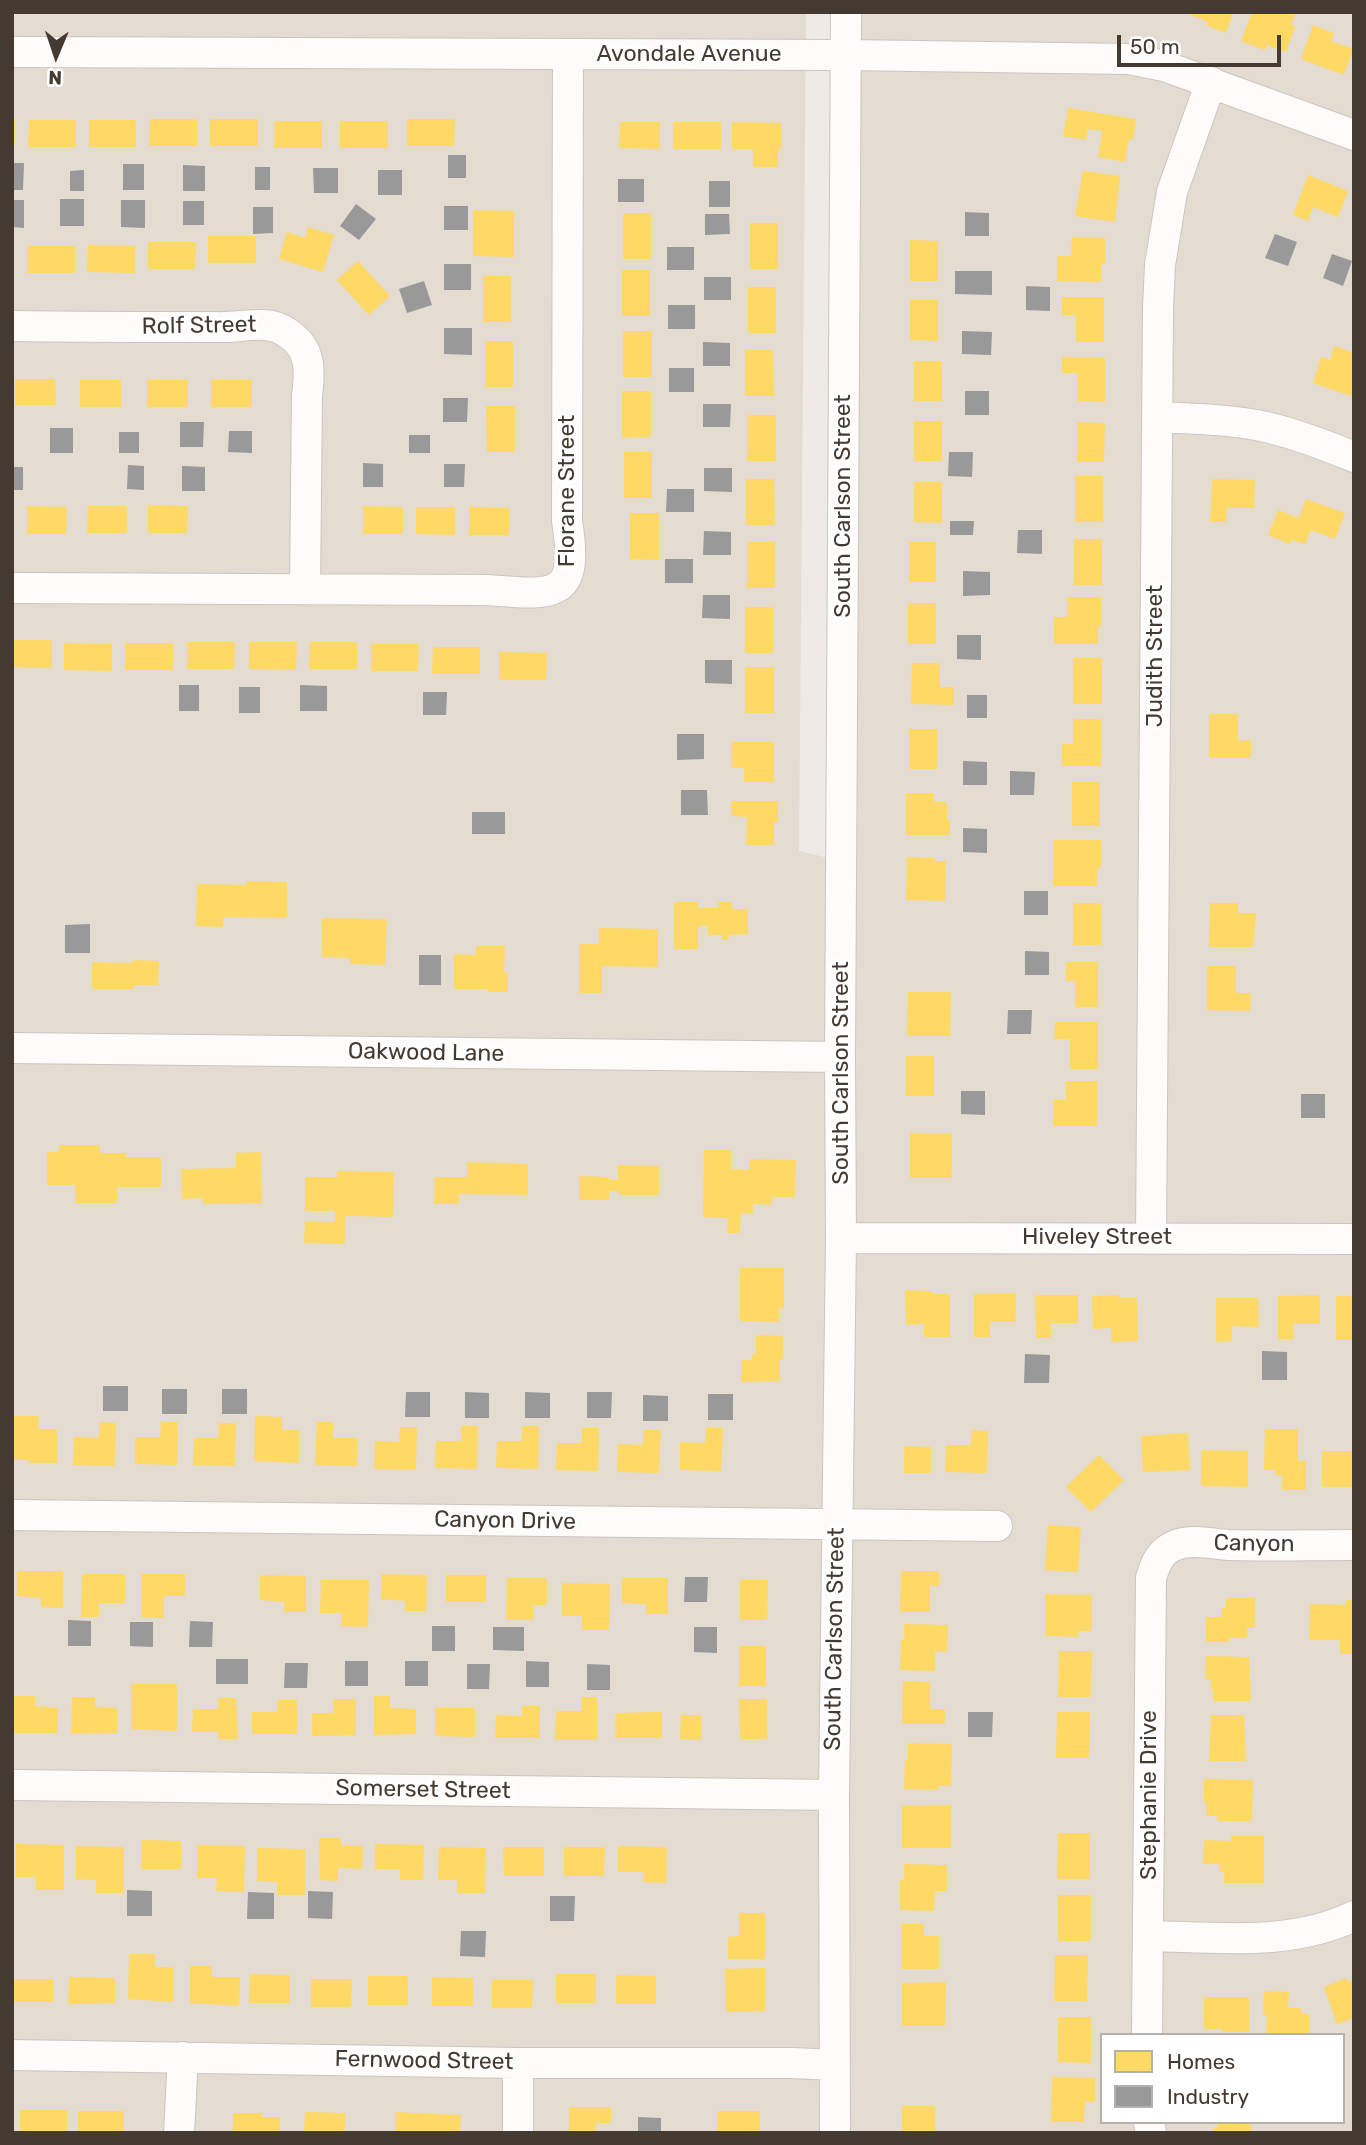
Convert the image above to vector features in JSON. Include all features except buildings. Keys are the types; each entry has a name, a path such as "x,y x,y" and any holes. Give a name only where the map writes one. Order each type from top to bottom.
{"street":[{"name":"South Carlson Street","path":"835,2133 834,1795 841,1238 846,12"},
{"name":"Avondale Avenue","path":"12,51 1129,59 1164,66 1354,135"},
{"name":"Florane Street","path":"12,588 488,590 534,593 550,592 566,579 571,562 567,521 568,54"},
{"name":"Judith Street","path":"1151,1238 1160,265 1172,192 1211,82"},
{"name":"Rolf Street","path":"12,327 264,325 289,333 308,356 310,366 307,396 305,589"},
{"path":"1157,417 1235,422 1265,427 1306,438 1354,457"},
{"name":"Oakwood Lane","path":"12,1048 840,1057"},
{"name":"Hiveley Street","path":"841,1238 1354,1239"},
{"name":"Canyon Drive","path":"12,1515 997,1526"},
{"name":"Canyon","path":"1160,1557 1176,1545 1189,1542 1230,1545 1354,1545"},
{"name":"Stephanie Drive","path":"1147,2033 1151,1578 1160,1557"},
{"name":"Somerset Street","path":"12,1785 834,1795"},
{"path":"1148,1936 1290,1935 1318,1929 1354,1916"},
{"name":"Fernwood Street","path":"12,2055 518,2063 835,2064"},
{"path":"179,2133 183,2057"},
{"path":"517,2133 518,2063"}],"shaded area":[{"path":"12,12 806,12 799,851 841,861 847,12 1354,12 1354,2133 12,2133"}]}
